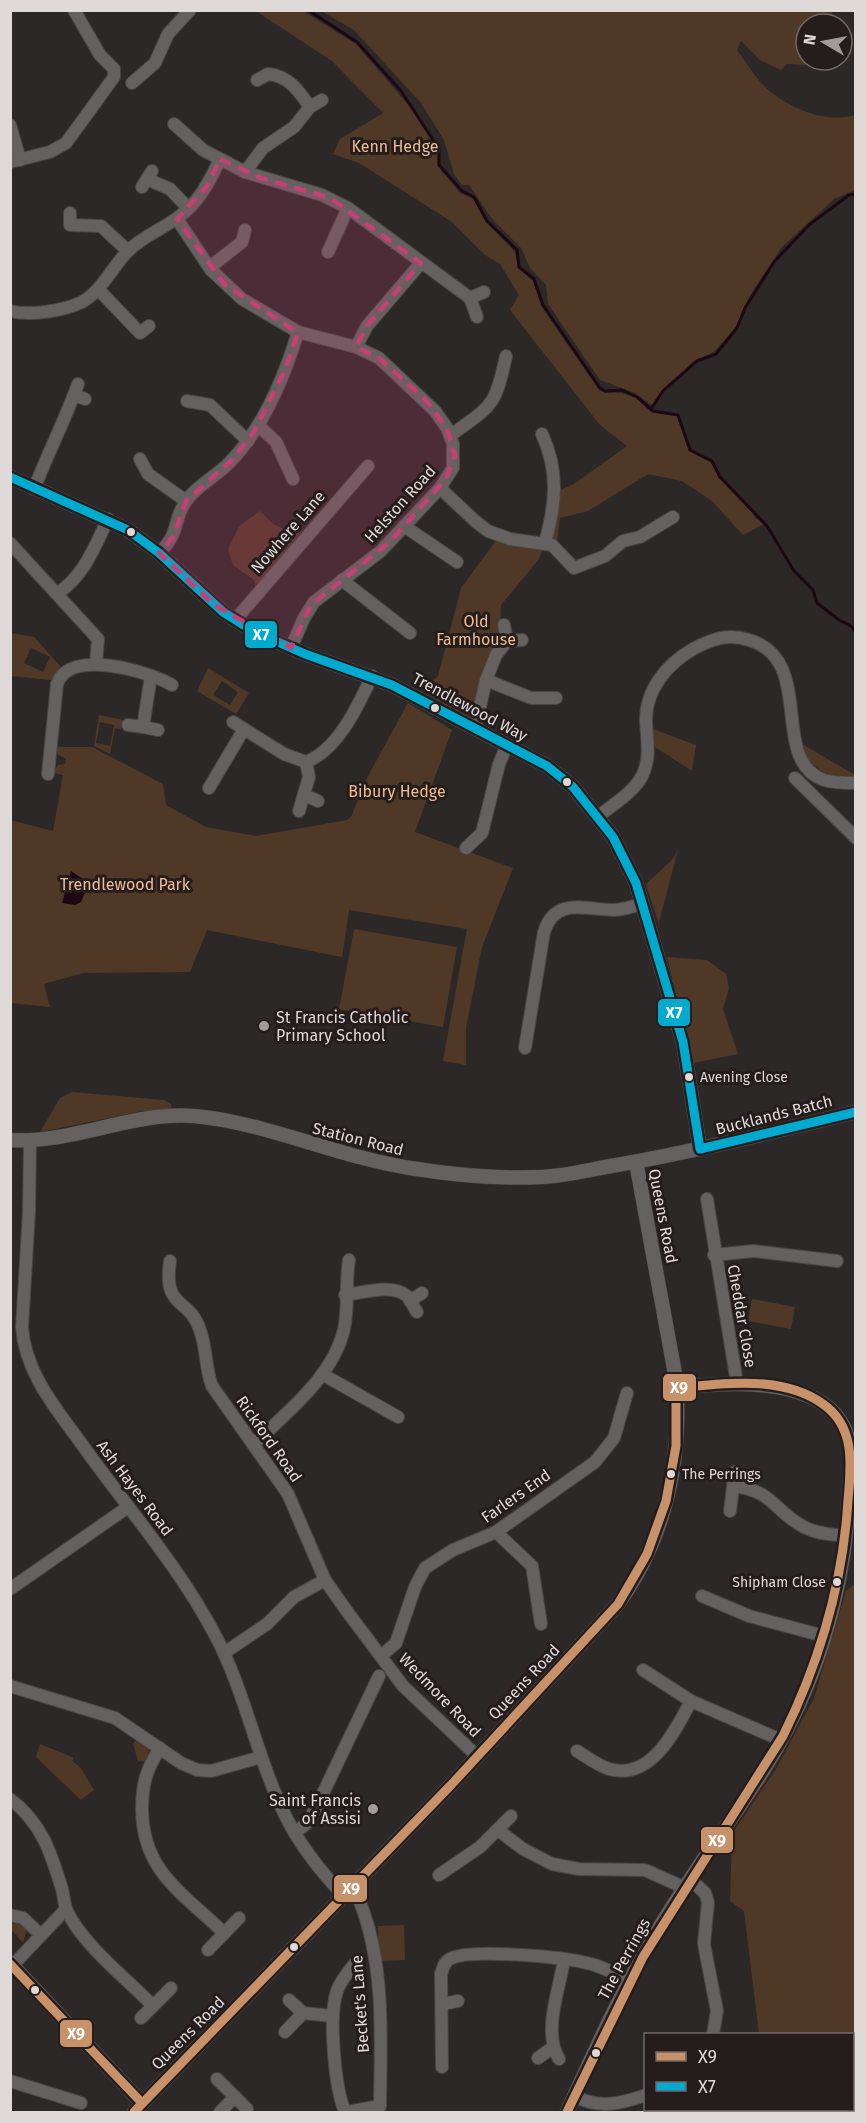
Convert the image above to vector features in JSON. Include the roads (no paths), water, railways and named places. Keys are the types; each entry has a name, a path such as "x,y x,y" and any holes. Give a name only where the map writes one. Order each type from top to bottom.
{"street":[{"path":"74,10 93,43 115,73 134,85 153,64 168,34 190,14"},
{"path":"10,124 15,161 50,152 66,143 115,73"},
{"path":"257,80 268,74 284,78 297,88 310,107"},
{"path":"245,172 261,150 294,127 310,107 322,100"},
{"path":"181,127 202,150 245,172 318,193 348,208 470,298 477,317"},
{"path":"10,311 28,313 67,308 87,299 98,289 128,251 155,229 177,219 188,208 207,186 220,159"},
{"path":"148,179 170,189 188,208"},
{"path":"328,252 348,208"},
{"path":"70,213 70,225 101,226 128,251"},
{"name":"Helston Road","path":"177,219 224,284 251,306 298,332 356,347 380,358 435,411 451,435 454,465 440,488 381,551 311,605 291,648"},
{"path":"210,267 242,242 245,230"},
{"path":"356,347 367,326 421,263"},
{"path":"98,289 141,333 148,326"},
{"path":"470,298 484,292"},
{"path":"159,553 173,537 186,501 222,470 248,441 285,370 298,332"},
{"path":"451,435 494,400 499,391 506,356"},
{"path":"34,489 52,442 79,393"},
{"path":"187,400 205,398 248,441"},
{"path":"258,425 276,442 293,479"},
{"path":"545,542 556,489 549,440"},
{"path":"139,466 150,477 186,501"},
{"name":"Nowhere Lane","path":"235,620 368,466"},
{"name":"Trendlewood Way","path":"10,477 108,519 128,530 159,553 214,605 235,620 291,648 372,676 507,745 561,776 599,816 629,866 683,1042 700,1149"},
{"path":"440,488 488,531 510,539 545,542 556,547 576,568 590,560 604,557 623,541 640,537 673,517"},
{"path":"57,593 73,582 83,568 108,519"},
{"path":"404,526 457,562"},
{"path":"10,543 98,639 96,664"},
{"path":"342,580 402,631"},
{"path":"475,729 486,680 496,655 507,640 504,625"},
{"path":"599,816 637,783 643,774 648,753 647,708 658,671 700,645 723,637 740,638 760,645 776,658 784,673 797,748 804,764 824,780 855,783"},
{"path":"507,640 522,640"},
{"path":"48,774 55,760 59,679 77,666 96,664 151,676 172,685"},
{"path":"143,727 151,676"},
{"path":"209,788 238,725 284,754 306,762 320,756 329,748 359,702 372,676"},
{"path":"486,680 531,698 556,698"},
{"path":"128,725 158,730"},
{"path":"466,848 482,834 499,764 507,745"},
{"path":"299,811 309,777 306,762"},
{"path":"795,778 855,838"},
{"path":"304,795 318,801"},
{"path":"525,1048 544,932 549,921 560,910 570,906 615,910 642,904"},
{"name":"Bucklands Batch","path":"700,1149 855,1112"},
{"name":"Station Road","path":"10,1140 30,1140 142,1120 194,1116 225,1121 380,1162 462,1175 543,1177 700,1149"},
{"name":"Ash Hayes Road","path":"30,1140 29,1212 22,1321 25,1350 39,1382 56,1409 169,1561 224,1653 281,1807 295,1833 344,1896"},
{"name":"Queens Road","path":"138,2108 477,1756 618,1604 638,1574 662,1520 678,1443 676,1388 636,1162"},
{"name":"Cheddar Close","path":"712,1206 714,1256 737,1383"},
{"name":"Cheddar Close","path":"714,1256 753,1251 829,1263"},
{"path":"254,1444 295,1405 322,1374 343,1331 349,1260"},
{"name":"Rickford Road","path":"166,1264 170,1292 200,1329 206,1367 212,1386 288,1494 325,1580 381,1656"},
{"path":"345,1295 390,1290 407,1296 417,1312"},
{"path":"410,1301 422,1293"},
{"path":"322,1374 383,1414 398,1417"},
{"name":"The Perrings","path":"567,2112 629,1981 688,1884 781,1740 806,1687 824,1636 835,1597 845,1536 850,1449 847,1436 836,1416 818,1401 765,1384 737,1383 676,1388"},
{"name":"Farlers End","path":"381,1656 396,1643 415,1587 425,1568 453,1550 496,1532 600,1458 628,1411 627,1393"},
{"path":"730,1511 735,1472"},
{"path":"733,1486 762,1492 790,1518 808,1529 845,1536"},
{"path":"10,1589 128,1507"},
{"path":"496,1532 532,1566 545,1617"},
{"path":"224,1653 267,1624 294,1597 325,1580"},
{"path":"702,1596 712,1606 824,1636"},
{"name":"Wedmore Road","path":"381,1656 404,1686 477,1756"},
{"path":"643,1670 691,1701 781,1740"},
{"path":"295,1833 307,1823 316,1808 379,1676"},
{"path":"10,1686 108,1715 123,1722 186,1766 206,1772 261,1757"},
{"path":"577,1750 596,1763 620,1771 634,1769 647,1762 667,1742 691,1701"},
{"path":"160,1748 142,1784 143,1826 147,1848 161,1871 224,1933"},
{"path":"589,1774 596,1763"},
{"path":"10,1799 29,1815 43,1834 61,1885 66,1909 89,1941 153,2006"},
{"path":"447,1874 511,1816"},
{"path":"498,1830 523,1849 552,1864 583,1870 645,1870 688,1884 705,1893 708,1902 704,1944 717,2011 714,2033"},
{"name":"Becket's Lane","path":"346,2112 380,2106 379,1990 369,1924 360,1902"},
{"path":"66,1909 12,1964 138,2108"},
{"path":"10,1915 22,1918 41,1935"},
{"path":"208,1950 239,1918"},
{"path":"442,2067 441,1974 444,1964 452,1958 477,1954 564,1959 598,1966 629,1981"},
{"path":"538,2058 555,2054 552,2027 564,1959"},
{"path":"346,2112 338,2093 333,2016 338,1988 357,1965"},
{"path":"141,2018 171,1988"},
{"path":"289,2000 303,2013 333,2016"},
{"path":"443,2004 458,2001"},
{"path":"285,2032 303,2013"},
{"path":"427,2050 441,2050"},
{"path":"217,2079 247,2109"},
{"path":"10,2082 81,2103"},
{"path":"574,2096 587,2103 603,2105 644,2095"},
{"path":"220,2112 236,2097"}],"waterway":[{"path":"308,10 357,42 401,91 439,149 439,165 462,191 474,197 487,221 517,250 519,267 534,279 543,305 600,388 605,391 622,390 637,397 653,411 678,415 690,450 712,461 720,477 767,526 794,571 813,590 817,603 851,626 856,632"},
{"path":"651,409 663,391 697,361 716,354 737,328 745,308 774,262 809,225 849,195 856,194"}],"place":[{"name":"St Francis Catholic Primary School","path":"264,1026"},
{"name":"Avening Close","path":"689,1077"},
{"name":"The Perrings","path":"671,1474"},
{"name":"Shipham Close","path":"837,1582"},
{"name":"Saint Francis of Assisi","path":"373,1809"}],"park label":[{"name":"Kenn Hedge","path":"395,146"},
{"name":"Old Farmhouse","path":"476,630"},
{"name":"Bibury Hedge","path":"397,791"},
{"name":"Trendlewood Park","path":"125,884"}]}
